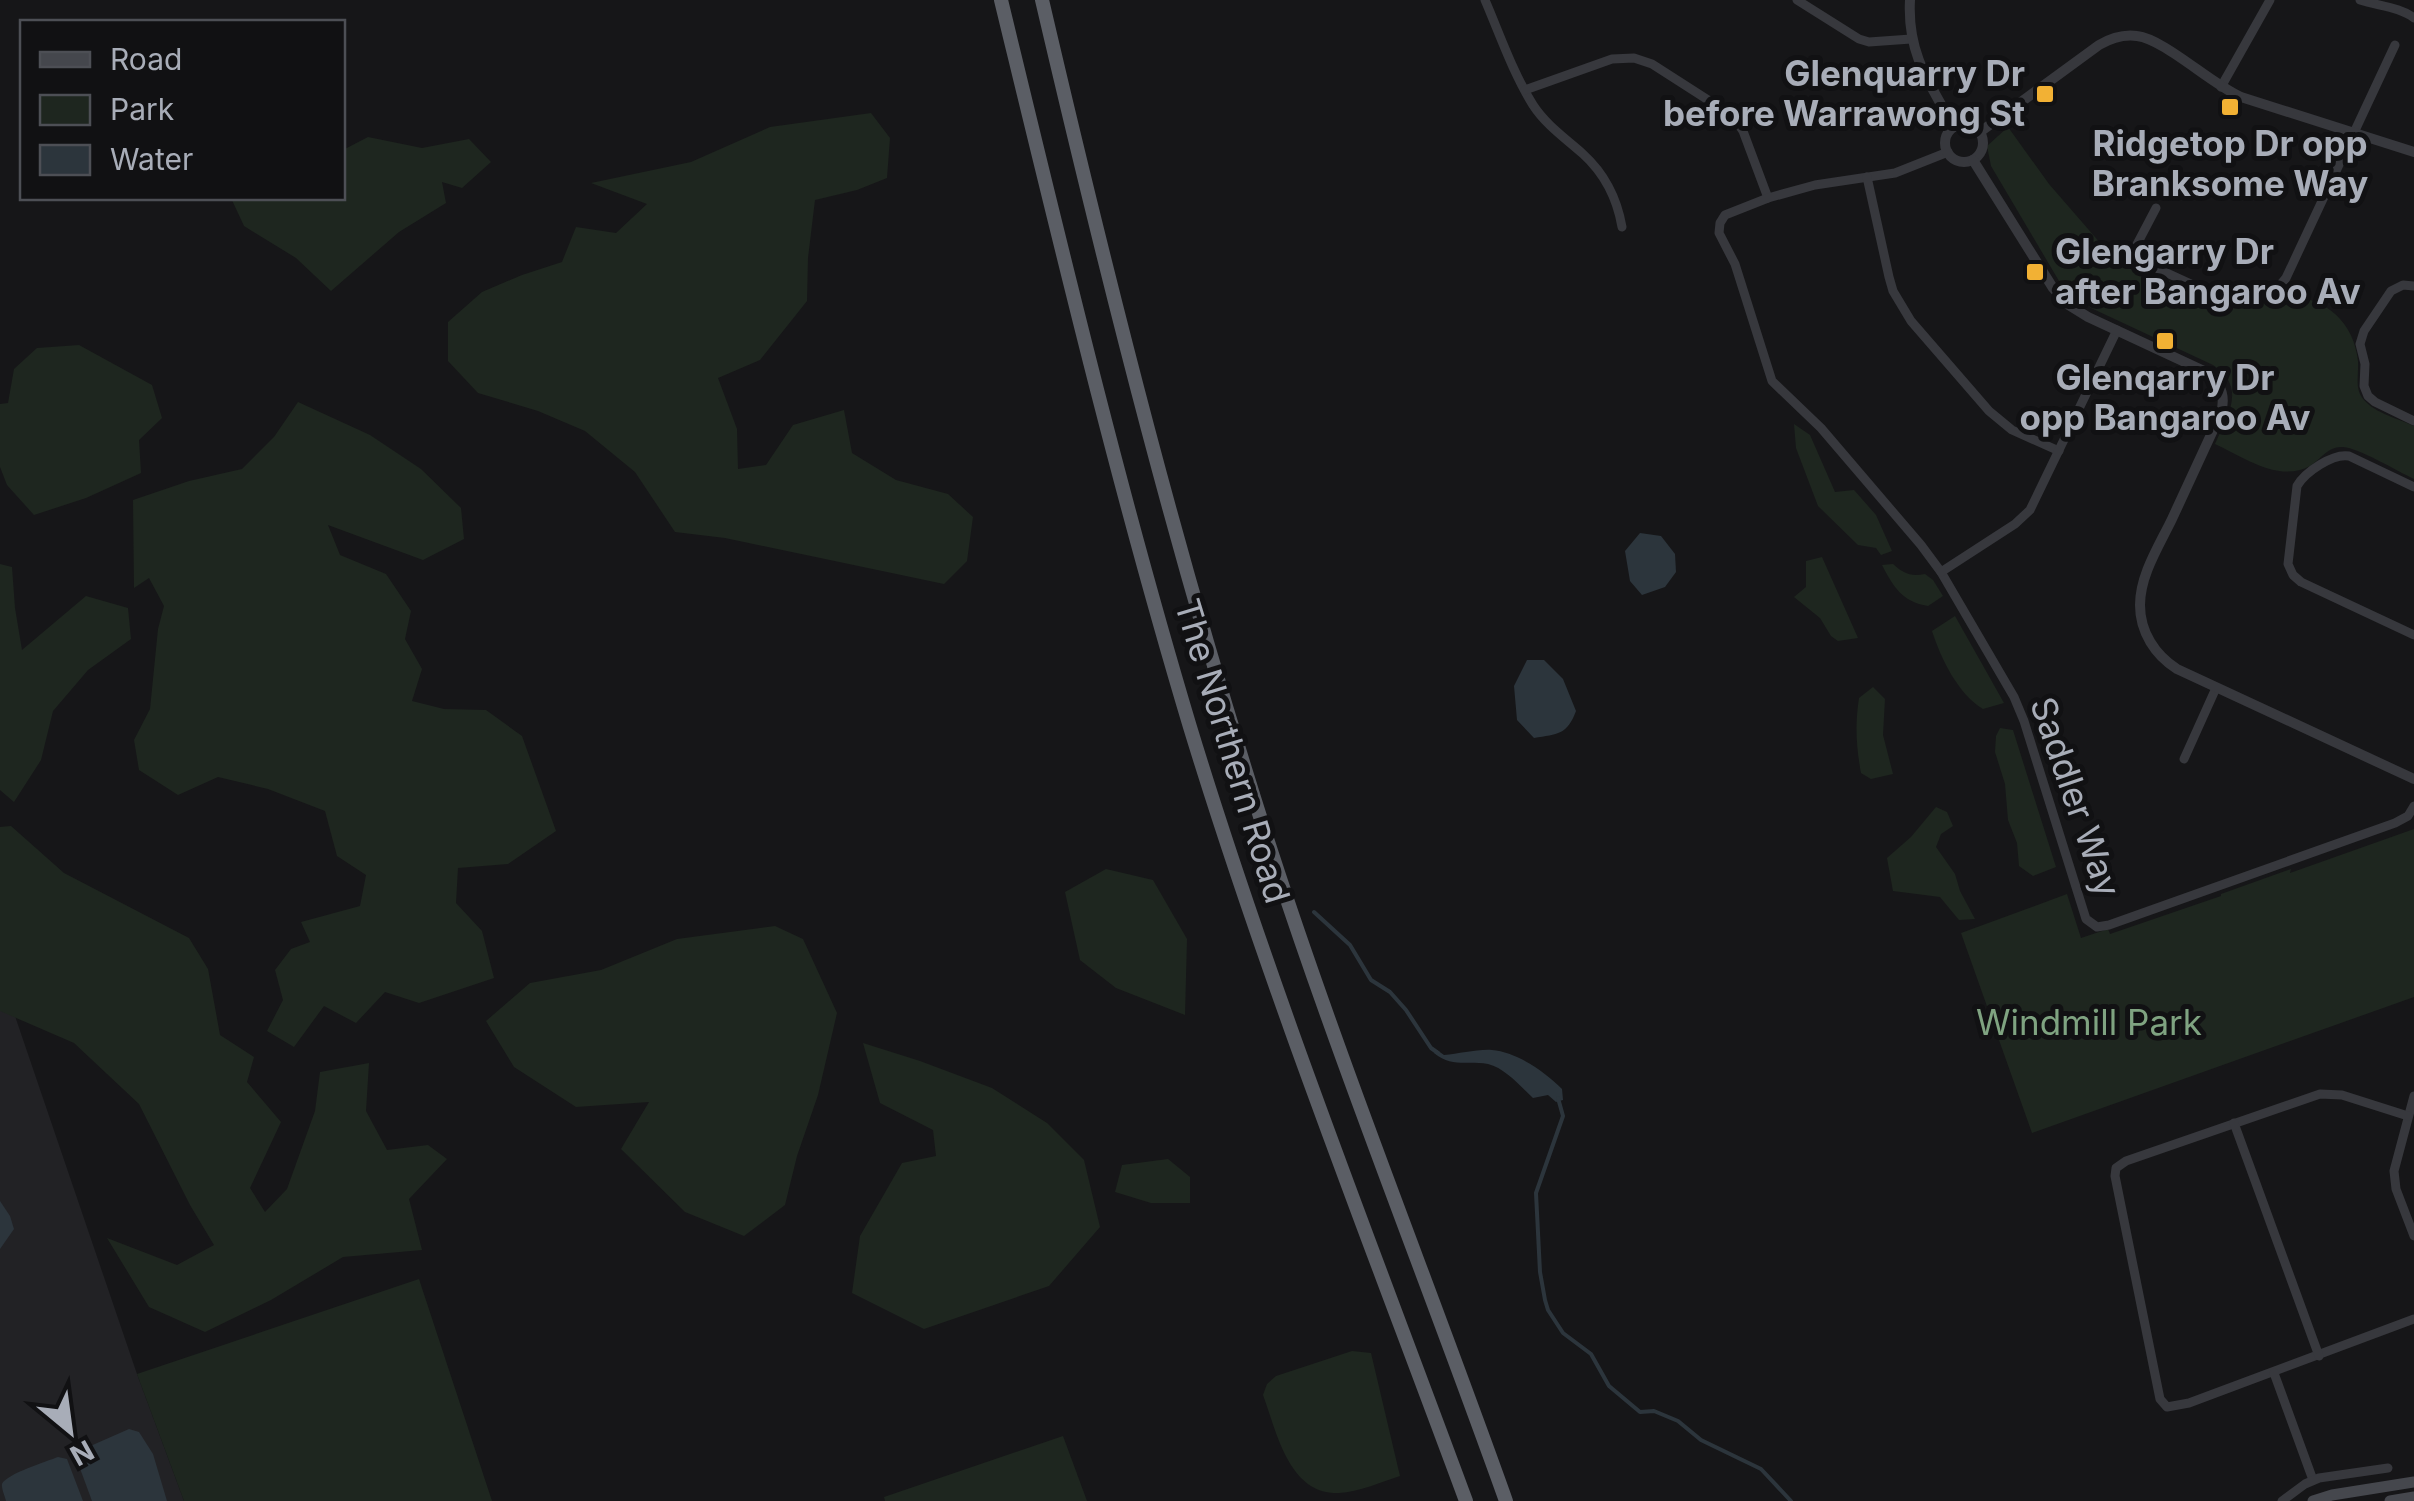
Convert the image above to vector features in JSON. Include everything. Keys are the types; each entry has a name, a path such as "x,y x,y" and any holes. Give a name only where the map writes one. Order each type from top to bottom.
{"highway":[{"name":"The Northern Road","path":"1000,0 1131,522 1191,727 1276,985 1466,1501"},
{"name":"The Northern Road","path":"1042,0 1144,418 1237,742 1311,971 1506,1501"}],"main road":[{"path":"2314,1501 2414,1482"},
{"path":"2390,1501 2414,1497"}],"street":[{"path":"1484,0 1525,90 1544,120 1590,160 1606,180 1622,227"},
{"path":"1797,0 1859,39 1912,39"},
{"path":"1910,0 1916,58 1954,127"},
{"path":"2221,87 2270,0"},
{"path":"2360,0 2403,10 2414,18"},
{"path":"1980,132 2099,45 2120,36 2138,36 2155,41 2221,87 2249,100 2414,152"},
{"path":"2156,208 2136,245 2141,260 2228,301 2266,296 2278,288 2395,45"},
{"path":"1525,90 1612,58 1634,58 1652,64 1733,116 1768,198 1815,184 1900,171 1948,152"},
{"path":"1968,124 1980,132 1983,147 1973,160 1959,161 1948,152 1947,136 1954,127 1968,124"},
{"path":"1973,160 2061,299 2079,312 2204,371 2221,389 2221,414 2145,577 2140,607 2146,635 2162,658 2216,688 2414,779"},
{"path":"1867,177 1888,277 1911,321 2000,423 2059,451"},
{"name":"Saddler Way","path":"1768,198 1722,217 1718,233 1748,301 1772,381 1820,428 1941,572 2017,704 2085,917 2092,925 2109,925 2395,823 2408,816 2414,806"},
{"path":"2414,286 2391,291 2364,331 2360,344 2368,396 2414,420"},
{"path":"1941,572 2030,510 2117,330"},
{"path":"2414,486 2349,456 2331,457 2297,486 2288,562 2291,573 2302,582 2414,634"},
{"path":"2184,759 2216,688"},
{"path":"2408,1116 2331,1093 2306,1098 2126,1161 2116,1168 2114,1176 2164,1405 2189,1403 2414,1319"},
{"path":"2414,1096 2394,1178 2414,1236"},
{"path":"2234,1123 2319,1356"},
{"path":"2274,1373 2313,1480"},
{"path":"2282,1501 2313,1480 2388,1468"}],"shaded area":[{"path":"0,972 137,1374 184,1501 0,1501"}],"green space":[{"path":"871,113 890,138 887,178 815,200 807,301 760,360 718,378 737,429 738,469 766,465 793,425 844,410 852,453 896,480 948,494 973,517 967,561 944,584 725,538 675,532 635,472 585,431 538,411 478,393 448,361 448,322 482,292 562,262 576,227 616,233 647,204 591,183 691,162 770,127"},
{"path":"2008,127 2049,184 2108,252 2223,306 2244,307 2289,296 2315,302 2336,315 2355,347 2361,396 2374,409 2414,426 2414,479 2350,448 2338,447 2310,466 2286,472 2261,466 2215,444 2232,402 2229,383 2213,365 2091,308 2072,296 2059,281 1991,166 1987,146"},
{"path":"368,137 422,148 469,139 491,162 462,188 442,182 446,203 399,232 331,291 296,258 244,226 232,200 345,200 345,149"},
{"path":"79,345 152,385 162,418 139,440 141,473 86,498 34,515 7,485 0,467 0,404 8,403 14,369 37,348"},
{"path":"298,402 370,435 421,469 461,508 464,539 423,560 328,525 340,555 386,574 411,611 405,639 422,669 412,701 444,709 486,710 522,736 556,831 508,864 458,868 456,903 482,931 494,978 419,1003 385,992 356,1023 324,1006 294,1047 267,1031 283,1000 275,970 291,949 310,942 301,922 360,906 366,875 337,856 325,811 268,789 218,777 178,795 139,770 134,740 150,709 164,606 149,578 134,588 133,500 242,469 274,437"},
{"path":"1794,424 1810,435 1835,492 1854,490 1876,515 1892,551 1881,555 1876,548 1858,545 1818,506 1796,448"},
{"path":"1822,557 1858,638 1838,641 1820,618 1794,597 1806,587 1806,561"},
{"path":"0,564 12,567 22,650 86,596 128,608 131,639 88,670 53,711 41,760 14,802 0,790"},
{"path":"1893,564 1907,574 1925,574 1943,596 1928,606 1905,597 1882,565"},
{"path":"1955,616 2004,703 1983,709 1952,675 1932,631"},
{"path":"1873,687 1885,699 1883,735 1893,774 1871,779 1861,773 1857,726 1859,698"},
{"path":"2000,728 2013,730 2056,867 2033,876 2019,866 2017,843 2008,820 2005,784 1995,752"},
{"path":"1936,807 1947,812 1953,826 1941,834 1936,847 1955,874 1975,919 1959,920 1940,897 1893,891 1887,858"},
{"path":"11,826 64,873 189,938 208,969 220,1035 254,1057 247,1082 281,1122 250,1188 265,1212 287,1189 315,1111 320,1072 369,1063 366,1111 387,1150 428,1145 447,1159 409,1199 422,1250 343,1257 271,1300 205,1332 149,1307 107,1238 177,1265 214,1245 139,1104 74,1043 0,1011 0,827"},
{"name":"Windmill Park","path":"2414,829 2414,997 2032,1133 1961,933 2067,894 2081,938 2108,929 2110,934"},
{"path":"1106,869 1153,880 1187,939 1185,1015 1116,988 1080,960 1065,892"},
{"path":"775,926 803,939 837,1013 818,1095 785,1205 744,1236 685,1212 621,1149 649,1102 576,1107 514,1067 486,1021 530,983 601,970 677,939"},
{"path":"863,1043 992,1088 1047,1123 1084,1160 1100,1227 1049,1286 924,1329 852,1293 860,1236 902,1163 936,1156 933,1130 880,1103"},
{"path":"1168,1159 1190,1177 1190,1203 1151,1203 1115,1192 1122,1165"},
{"path":"419,1279 492,1501 184,1501 137,1374"},
{"path":"1352,1351 1371,1353 1400,1476 1354,1491 1322,1491 1308,1484 1288,1459 1263,1395 1276,1376"},
{"path":"1063,1436 1087,1501 885,1501 884,1497"}],"water":[{"path":"1640,533 1661,536 1675,554 1676,572 1665,587 1642,595 1630,581 1625,551"},
{"path":"1527,660 1544,660 1563,679 1576,711 1561,732 1534,738 1517,720 1514,686"},
{"path":"1437,1050 1444,1055 1486,1050 1511,1055 1530,1064 1562,1089 1563,1100 1556,1102 1548,1095 1533,1098 1494,1066 1447,1060 1434,1053"},
{"path":"0,1201 14,1229 0,1249"},
{"path":"129,1429 139,1432 153,1454 167,1501 92,1501 78,1463 79,1451"},
{"path":"58,1457 67,1459 83,1501 6,1501 2,1485 5,1480"}],"waterway":[{"path":"1314,912 1350,945 1371,980 1390,992 1438,1053"},
{"path":"1558,1098 1563,1116 1536,1193 1540,1272 1548,1310 1563,1333 1591,1354 1609,1386 1640,1412 1654,1411 1678,1421 1701,1440 1761,1469 1791,1501"}],"place":[{"name":"Glenquarry Dr before Warrawong St","path":"2045,94"},
{"name":"Ridgetop Dr opp Branksome Way","path":"2230,107"},
{"name":"Glengarry Dr after Bangaroo Av","path":"2035,272"},
{"name":"Glenqarry Dr opp Bangaroo Av","path":"2165,341"}]}
